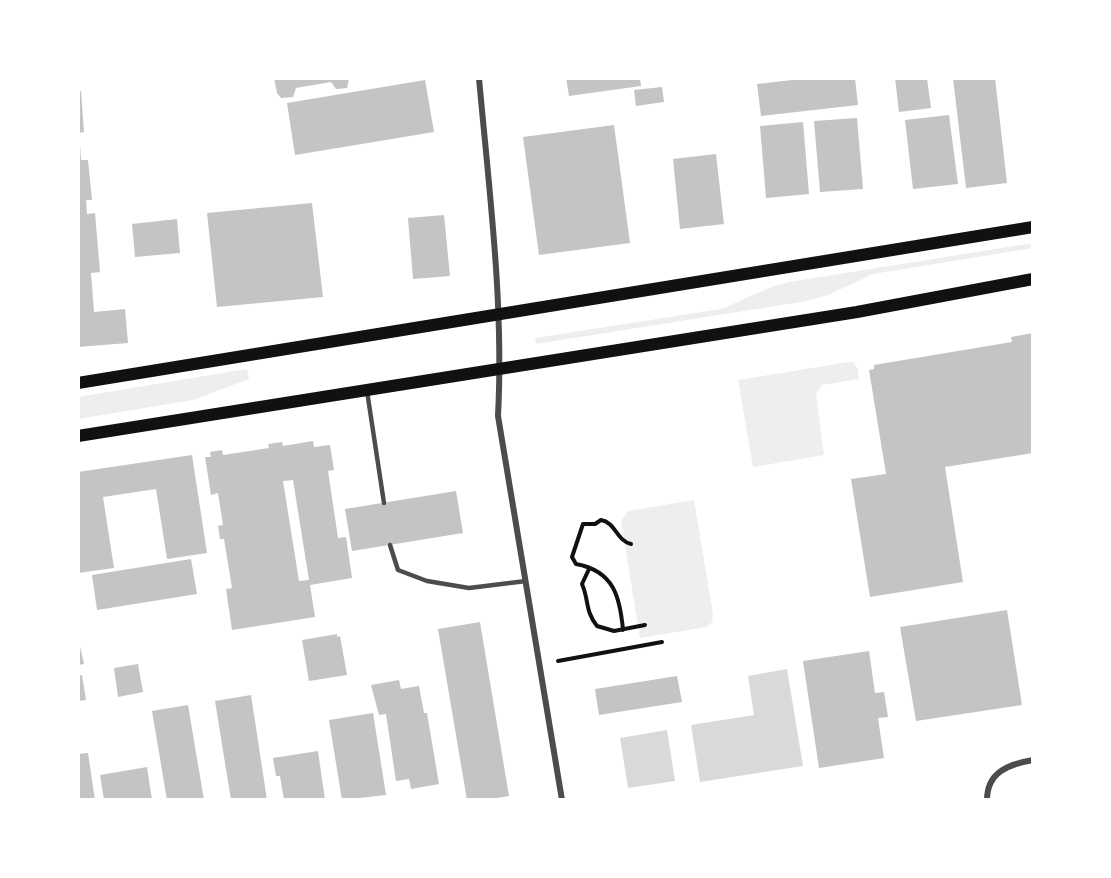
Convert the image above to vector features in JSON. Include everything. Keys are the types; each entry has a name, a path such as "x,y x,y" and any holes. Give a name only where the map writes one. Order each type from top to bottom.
{"main road":[{"path":"78,382 1033,227"},
{"path":"78,436 857,312 1033,279"}],"street":[{"path":"479,78 496,265 500,369 498,416 562,800"},
{"path":"987,800 987,792 992,780 1001,769 1015,763 1033,760"}],"lane":[{"path":"367,391 384,503"},
{"path":"390,544 398,570 427,581 469,588 526,581"}],"path":[{"path":"623,630 618,596 612,585 601,575 572,560 583,524 595,524 605,520 624,543 631,544"},
{"path":"589,569 582,584 591,618 597,626 603,629 623,630 645,625"},
{"path":"539,664 662,642"}],"shaded area":[{"path":"1033,243 1033,248 873,274 828,295 807,301 536,344 535,338 721,309 774,286 789,282"},
{"path":"853,362 858,369 859,379 822,385 816,394 824,455 753,467 738,380"},
{"path":"247,369 249,379 193,400 78,419 78,397"},
{"path":"694,500 713,614 712,622 707,627 640,638 621,521 628,511"},
{"path":"787,669 803,766 700,782 691,725 754,715 748,676"},
{"path":"667,730 675,781 628,788 620,738"}],"building":[{"path":"274,78 349,78 347,88 336,89 331,82 296,88 293,97 281,98 277,93"},
{"path":"566,78 640,78 641,86 569,96"},
{"path":"810,78 855,78 858,105 761,116 757,84"},
{"path":"895,78 927,78 931,108 899,112"},
{"path":"953,78 995,78 1007,183 966,188"},
{"path":"425,80 434,132 295,155 287,103"},
{"path":"662,87 664,102 636,106 634,90"},
{"path":"78,91 81,91 84,132 78,133"},
{"path":"949,115 958,184 913,189 905,120"},
{"path":"857,118 863,189 820,192 814,121"},
{"path":"803,122 809,194 766,198 760,126"},
{"path":"614,125 630,243 539,255 523,137"},
{"path":"78,145 80,145 81,160 88,160 92,200 86,200 87,214 95,213 100,272 91,273 94,312 125,309 128,343 78,347"},
{"path":"716,154 724,224 680,229 673,159"},
{"path":"312,203 323,297 217,307 207,213"},
{"path":"444,215 450,276 413,279 408,218"},
{"path":"177,219 180,253 135,257 132,224"},
{"path":"1033,333 1033,453 945,467 963,582 870,597 851,479 886,474 869,370 874,369 874,365 1012,342 1011,337"},
{"path":"313,441 314,447 330,445 334,470 328,471 338,538 346,537 352,578 310,585 315,617 232,630 226,589 232,588 224,539 220,539 218,526 223,525 218,493 211,495 205,457 211,457 210,452 222,450 223,455 269,448 268,444 282,442 283,446","holes":["293,480 309,580 299,581 283,481"]},
{"path":"192,455 207,553 167,559 156,489 103,497 114,568 78,573 78,472"},
{"path":"456,491 463,533 352,551 345,509"},
{"path":"191,559 197,594 97,610 92,575"},
{"path":"1007,610 1022,705 916,721 900,627"},
{"path":"480,622 509,796 467,800 438,629"},
{"path":"337,634 337,637 340,636 347,675 309,681 302,640"},
{"path":"78,638 84,664 78,665"},
{"path":"869,651 875,693 884,692 888,717 878,718 884,758 819,768 803,661"},
{"path":"138,664 143,692 118,697 114,668"},
{"path":"82,675 86,700 78,701 78,676"},
{"path":"677,676 682,702 599,715 595,689"},
{"path":"399,680 401,689 419,686 424,713 427,713 439,784 411,789 409,779 396,781 386,714 379,715 371,685"},
{"path":"251,695 267,800 231,800 215,701"},
{"path":"188,705 204,800 167,800 152,711"},
{"path":"373,713 386,795 342,800 329,720"},
{"path":"318,751 325,800 284,800 280,776 276,776 273,758"},
{"path":"88,753 95,800 78,800 78,754"},
{"path":"147,767 152,800 104,800 100,775"}]}
